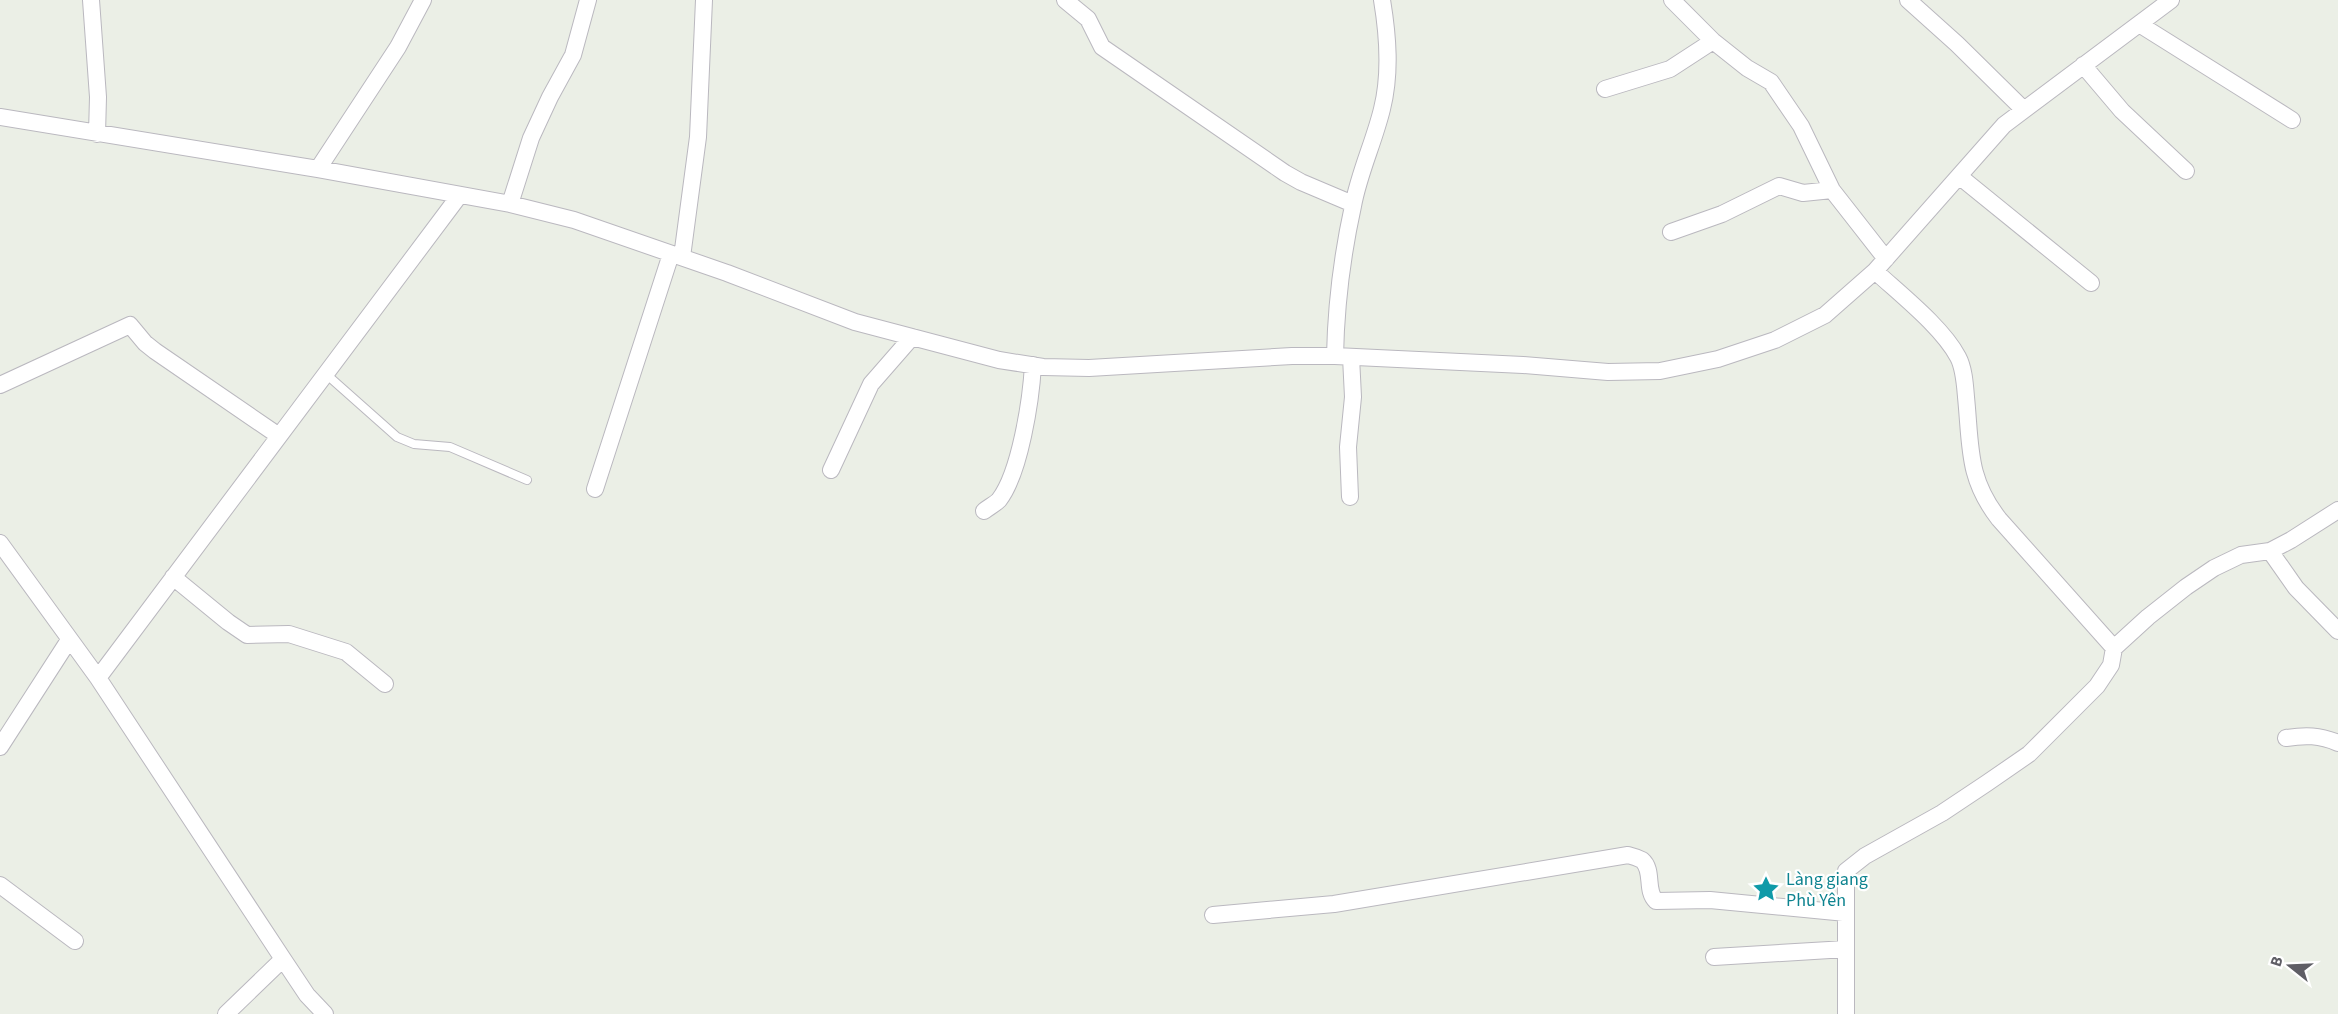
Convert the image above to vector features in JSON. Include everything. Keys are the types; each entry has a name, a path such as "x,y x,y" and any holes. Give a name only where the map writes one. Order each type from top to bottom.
{"street":[{"path":"91,0 98,97 97,134"},
{"path":"318,169 399,47 423,0"},
{"path":"510,204 531,138 573,55 588,0"},
{"path":"595,489 676,256 698,137 704,0"},
{"path":"1065,0 1088,19 1102,47 1285,173 1353,204"},
{"path":"1350,497 1348,447 1353,397 1343,357 1336,304 1353,204 1383,107 1388,76 1387,34 1382,0"},
{"path":"1672,0 1713,40 1747,68 1771,82 1801,126 1832,190 1881,265 1959,358 1965,381 1972,466 1985,501 2114,648"},
{"path":"1908,0 2023,109"},
{"path":"0,117 318,169 510,204 574,220 855,322 999,360 1033,366 1089,368 1292,356 1523,365 1608,372 1660,371 1718,359 1774,340 1825,315 1881,265 2004,125 2171,0"},
{"path":"2139,24 2292,120"},
{"path":"1605,89 1670,69 1713,40"},
{"path":"2083,65 2122,111 2186,171"},
{"path":"1959,176 2091,283"},
{"path":"1671,232 1722,214 1779,186 1803,193 1832,190"},
{"path":"98,678 459,196"},
{"path":"0,385 130,325 155,351 279,436"},
{"path":"831,470 871,384 912,337"},
{"path":"984,511 998,501 1007,486 1020,448 1033,366"},
{"path":"1846,1014 1846,871 1865,856 1942,813 2028,754 2097,686 2111,665 2114,648 2186,587 2214,568 2241,555 2270,551 2338,510"},
{"path":"0,543 98,678 307,995 325,1014"},
{"path":"2270,551 2296,588 2338,631"},
{"path":"173,577 247,635 289,634 346,652 385,684"},
{"path":"0,747 69,640"},
{"path":"2286,738 2304,735 2318,736 2338,742"},
{"path":"1213,915 1334,903 1628,855 1642,860 1651,896 1656,901 1710,900 1846,913"},
{"path":"0,885 75,941"},
{"path":"1714,957 1846,949"},
{"path":"226,1014 283,959"}],"lane":[{"path":"326,374 397,437 414,444 450,447 527,480"}],"place":[{"name":"Làng giang Phù Yên","path":"1766,889"}]}
